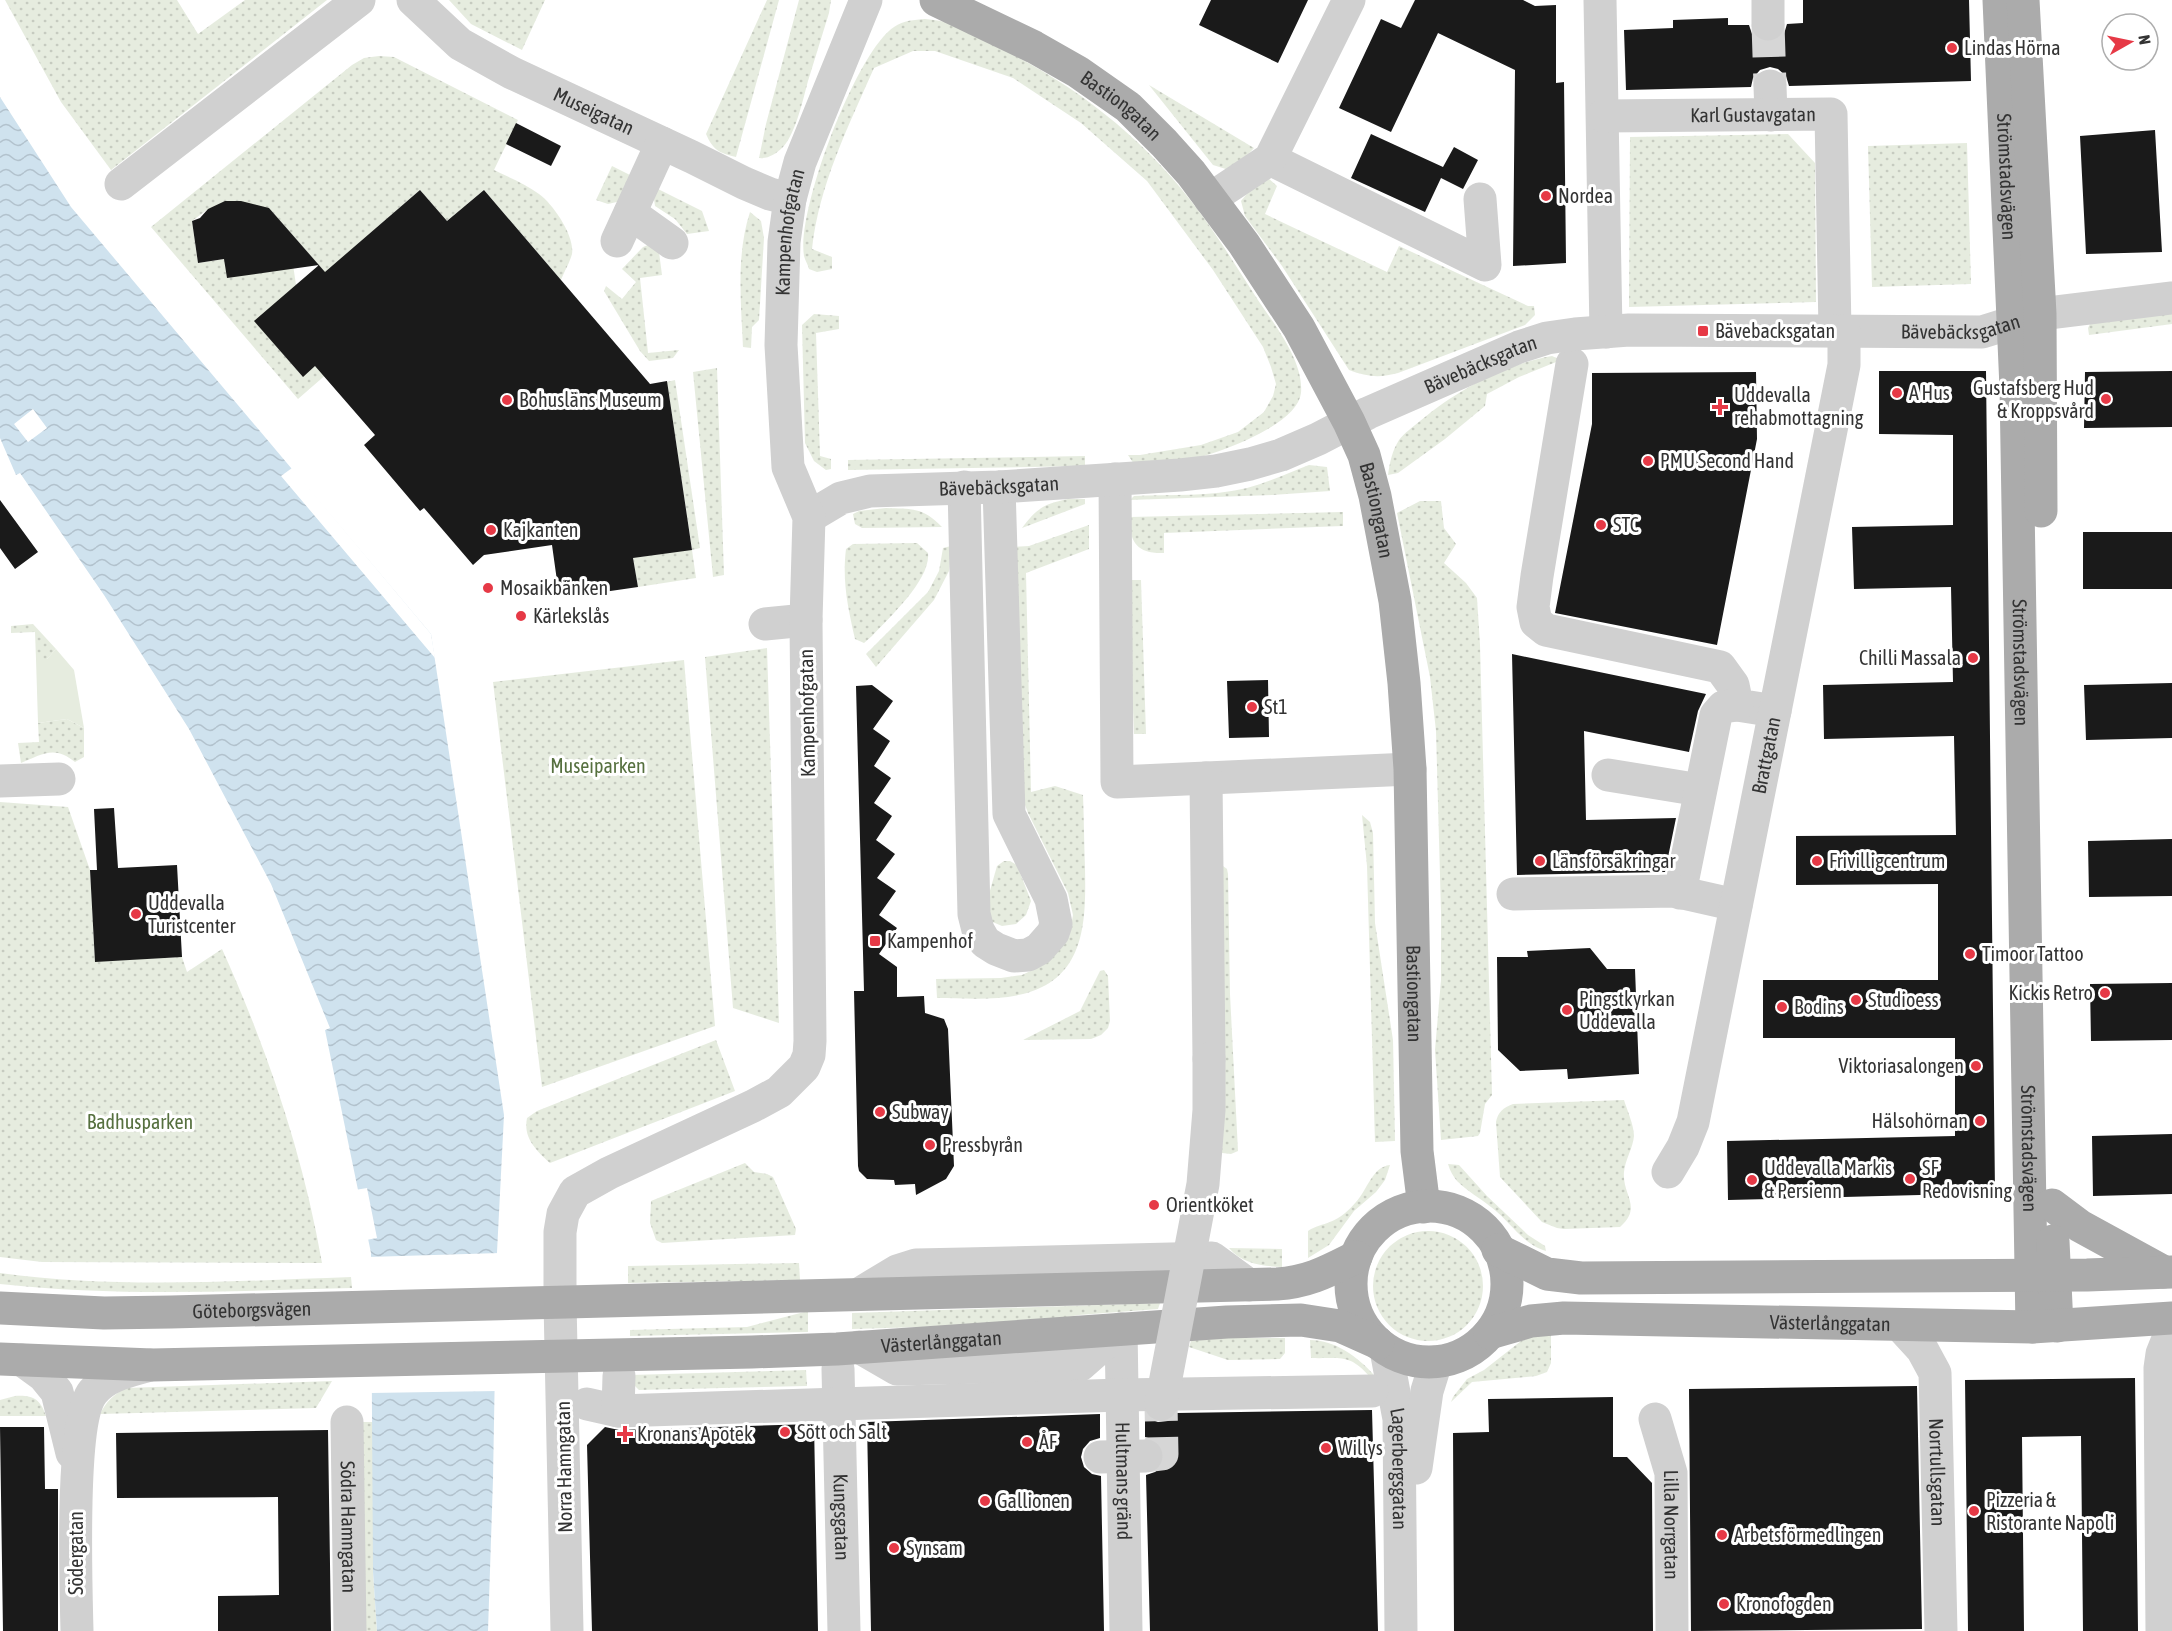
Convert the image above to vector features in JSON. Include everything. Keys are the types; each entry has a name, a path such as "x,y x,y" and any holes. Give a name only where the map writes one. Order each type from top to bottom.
{"main road":[{"name":"Bastiongatan","path":"936,0 1034,47 1078,72 1128,106 1164,143 1244,244 1299,328 1364,455 1375,496 1395,601 1404,683 1410,769 1418,1151 1424,1207"},
{"name":"Strömstadsvägen","path":"1999,0 2027,318 2024,802 2044,1326"},
{"name":"Strömstadsvägen","path":"2023,0 2027,318 2052,1205 2043,1275"},
{"path":"2052,1205 2080,1226 2169,1273"},
{"name":"Västerlånggatan","path":"152,1365 562,1357 848,1358 1121,1329 1301,1320 1340,1326 1382,1346 1415,1361 1436,1362 1470,1351 1490,1333 1500,1316 1506,1297 1506,1278 1498,1250 1487,1233 1472,1220 1454,1211 1424,1207 1405,1210 1388,1218 1369,1235 1356,1257 1352,1270 1352,1297 1361,1322 1382,1346"},
{"name":"Västerlånggatan","path":"1498,1250 1547,1274 1581,1278 2169,1273"},
{"path":"560,1302 1249,1285 1300,1282 1356,1257"},
{"name":"Göteborgsvägen","path":"0,1308 115,1313 560,1302"},
{"name":"Västerlånggatan","path":"1490,1333 1531,1321 1564,1318 2044,1326 2172,1318"},
{"path":"11,1360 152,1365"}],"street":[{"path":"121,184 359,0"},
{"name":"Museigatan","path":"413,0 460,44 512,73 744,183 770,194 790,199"},
{"name":"Kampenhofgatan","path":"560,1302 560,1232 563,1214 575,1192 609,1173 766,1100 792,1081 804,1067 809,1055 806,620 809,517 788,467 786,446 781,298 785,223 801,162 866,0"},
{"path":"1210,199 1270,159 1349,0"},
{"path":"1600,0 1606,332"},
{"name":"Karl Gustavgatan","path":"1603,116 1771,101 1831,114 1839,331"},
{"path":"662,143 623,227 672,243"},
{"path":"1270,159 1485,265 1480,199"},
{"name":"Bävebäcksgatan","path":"809,517 841,498 870,491 999,487 1115,479 1216,471 1250,464 1318,439 1349,422 1519,347 1547,338 1629,330 1982,332 2027,318 2172,297"},
{"name":"Brattgatan","path":"1668,1172 1683,1147 1693,1122 1844,365 1839,331"},
{"path":"1572,364 1555,435 1535,575 1533,607 1536,622 1546,630 1720,667 1733,684 1737,705"},
{"path":"1115,479 1117,782 1410,769"},
{"path":"964,487 974,914 978,930 985,942 1014,956 1028,955 1039,949 1047,942 1056,924 1051,899 1009,814 999,487"},
{"path":"765,624 806,620"},
{"path":"1680,893 1716,715 1723,707 1737,705 1774,711"},
{"path":"1608,774 1700,790"},
{"path":"1161,1404 1203,1184 1209,1110 1206,778"},
{"path":"0,781 59,779"},
{"path":"1513,894 1674,891 1736,905"},
{"name":"Norra Hamngatan","path":"560,1302 567,1631"},
{"name":"Norrtullsgatan","path":"1900,1325 1922,1349 1935,1373 1941,1631"},
{"name":"Hultmans gränd","path":"1121,1329 1125,1631"},
{"path":"2162,1631 2167,1592 2164,1347 2172,1329"},
{"name":"Lagerbergsgatan","path":"1382,1346 1399,1419 1401,1631"},
{"name":"Kungsgatan","path":"844,1631 839,1404 848,1358"},
{"name":"Södergatan","path":"11,1360 44,1376 57,1392 76,1475"},
{"name":"Lagerbergsgatan","path":"1401,1588 1422,1419 1427,1391 1436,1362"},
{"name":"Södergatan","path":"77,1631 76,1475 85,1410 92,1393 111,1377 152,1365"},
{"path":"619,1376 602,1407 839,1404 1122,1395 1372,1391"},
{"name":"Lilla Norrgatan","path":"1655,1419 1671,1473 1672,1631"},
{"name":"Södra Hamngatan","path":"347,1422 350,1631"},
{"path":"1100,1457 1146,1456"}],"green space":[{"path":"5,0 177,0 198,34 245,0 327,0 111,170 61,102"},
{"path":"449,0 545,0 522,50 471,24"},
{"path":"767,0 779,0 736,157 717,150 706,134"},
{"path":"799,0 831,0 829,13 792,133 778,152 769,157 759,158 766,124"},
{"path":"925,19 946,22 965,29 1059,81 1111,119 1135,140 1178,185 1221,242 1293,355 1301,380 1301,393 1296,406 1284,418 1248,440 1207,455 1175,463 1134,464 1128,455 1201,445 1238,432 1264,412 1273,396 1276,384 1263,347 1213,270 1147,181 1081,123 1013,78 935,51 913,51 874,68 836,157 816,225 812,249 832,257 832,269 817,272 809,269 804,256 804,234 809,205 819,170 847,99 879,42 898,25"},
{"path":"394,57 518,120 494,170 534,190 545,199 567,230 572,254 561,280 484,190 447,221 420,190 352,249 328,276 269,208 208,209 192,221 198,263 224,259 292,258 296,285 255,321 302,376 320,362 329,372 298,399 151,227 352,65 364,58"},
{"path":"1149,85 1254,148 1242,161 1229,170 1213,165"},
{"path":"1788,134 1815,163 1816,302 1629,307 1630,137"},
{"path":"1967,143 1971,284 1872,287 1868,146"},
{"path":"612,166 636,178 621,201 608,204 596,200"},
{"path":"1268,178 1277,186 1265,214 1387,272 1399,246 1528,306 1534,306 1535,315 1525,325 1398,373 1374,376 1349,370 1282,266 1245,216 1241,201 1255,184"},
{"path":"656,188 702,211 709,231 687,234 675,219 655,206"},
{"path":"750,212 761,221 764,238 759,320 752,327 751,348 743,347 740,279 743,245"},
{"path":"648,245 659,252 662,275 640,278 648,353 679,350 673,358 649,361 640,351 604,291 606,286 622,299 636,282 622,269 643,247"},
{"path":"2172,310 2172,324 2089,335 2090,324"},
{"path":"814,314 839,316 839,329 816,333 820,456 831,459 831,469 826,470 814,461 805,443 802,325"},
{"path":"1552,356 1561,360 1519,377 1487,394 1485,406 1445,439 1398,473 1388,475 1399,440 1434,410 1466,389 1499,372"},
{"path":"717,368 724,575 713,577 693,372"},
{"path":"675,380 700,548 692,550 696,578 638,587 633,558 692,549 667,382"},
{"path":"1085,456 1085,466 848,470 848,460"},
{"path":"1309,465 1327,467 1330,491 1130,500 1134,496 1233,491 1263,483"},
{"path":"1068,499 1085,499 1085,504 1022,528 1042,508"},
{"path":"1420,501 1441,501 1444,528 1456,544 1444,563 1466,583 1477,598 1480,645 1492,1095 1485,1104 1478,1136 1441,1140 1435,1050 1441,980 1436,731 1430,677 1397,513"},
{"path":"886,508 923,512 942,527 862,528 855,524 853,514 859,511"},
{"path":"1343,512 1343,526 1164,533 1164,553 1141,549 1133,540 1130,526 1130,517"},
{"path":"1089,525 1089,549 1026,573 1031,792 1055,786 1083,795 1085,908 1078,945 1071,961 1059,975 1044,986 1023,994 1002,998 937,998 936,979 1001,978 1022,975 1041,966 1069,937 1073,915 1068,893 1028,813 1019,789 1014,547 1029,546"},
{"path":"917,543 928,553 923,574 916,586 864,643 855,639 845,583 846,549 853,544"},
{"path":"951,546 949,571 934,600 876,667 866,654 928,592 939,571 943,548"},
{"path":"1128,580 1141,580 1146,734 1134,734"},
{"path":"33,624 56,649 47,659 36,659 35,632 11,633 11,626"},
{"path":"767,648 779,1023 733,1008 705,657"},
{"path":"56,649 74,670 84,728 67,719 38,723 36,659 47,659"},
{"name":"Museiparken","path":"684,660 715,1026 542,1087 493,682"},
{"path":"67,719 84,728 84,757 75,762 55,752 21,763 18,743 39,742 38,723"},
{"name":"Badhusparken","path":"0,802 68,807 90,870 95,961 182,957 187,972 222,949 254,1025 282,1103 305,1182 322,1263 42,1262 0,1257"},
{"path":"1362,815 1370,822 1373,833 1375,923 1393,1040 1395,1141 1375,1142 1367,866"},
{"path":"1004,861 1017,865 1031,901 1026,915 1016,924 1002,926 988,920 985,908 997,866"},
{"path":"1223,866 1227,869 1228,874 1230,994 1238,1151 1231,1154 1222,1153"},
{"path":"1104,970 1108,976 1110,1021 1108,1028 1101,1035 1091,1039 1023,1040 1080,1011 1100,971"},
{"path":"716,1040 735,1091 550,1163 529,1138 527,1118 537,1111"},
{"path":"1624,1100 1632,1122 1634,1136 1624,1172 1631,1207 1627,1220 1620,1227 1564,1229 1542,1222 1500,1177 1496,1122 1500,1113 1513,1104"},
{"path":"745,1163 754,1172 773,1177 796,1229 795,1235 662,1243 656,1240 650,1223 651,1201"},
{"path":"1448,1164 1459,1165 1487,1196 1528,1235 1545,1246 1546,1251 1530,1244 1498,1213 1461,1185"},
{"path":"1390,1165 1385,1180 1376,1192 1354,1211 1329,1245 1308,1258 1308,1231 1344,1213 1360,1197 1374,1174"},
{"path":"1428,1231 1449,1235 1467,1247 1479,1265 1483,1286 1479,1307 1467,1325 1449,1337 1428,1341 1407,1337 1389,1325 1377,1307 1373,1286 1377,1265 1389,1247 1407,1235"},
{"path":"1229,1248 1282,1249 1282,1267 1246,1261"},
{"path":"799,1263 800,1280 628,1283 628,1266"},
{"path":"0,1273 43,1278 131,1282 220,1282 351,1277 352,1288 176,1292 88,1291 0,1284"},
{"path":"1160,1303 1158,1309 1079,1315 1028,1324 852,1329 852,1313"},
{"path":"808,1311 808,1332 630,1336 630,1330 747,1327"},
{"path":"1551,1333 1551,1363 1547,1372 1536,1376 1472,1382 1451,1402 1467,1379 1484,1370 1521,1341 1532,1336"},
{"path":"1192,1338 1285,1338 1285,1353 1280,1359 1228,1360 1189,1347"},
{"path":"1310,1340 1337,1346 1361,1362 1374,1375 1370,1377 1356,1364 1344,1359 1311,1358"},
{"path":"806,1370 807,1386 639,1390 630,1381 630,1375"},
{"path":"332,1381 316,1408 100,1414 111,1399 126,1388"},
{"path":"15,1396 35,1399 46,1416 0,1416 0,1400"},
{"path":"347,1422 373,1422 373,1572 377,1631 350,1631"}],"water":[{"path":"0,97 71,207 431,634 504,1115 497,1252 488,1631 377,1631 373,1572 371,1253 325,1030 267,887 186,733 99,598 0,456"}],"pier":[{"path":"33,409 47,428 28,442 14,424"},
{"path":"0,438 16,475 20,473 104,595 189,729 271,884 330,1028 323,1031 264,889 183,735 97,600 0,461"},
{"path":"292,468 431,634 435,658 281,476"},
{"path":"367,1188 377,1238 366,1240 355,1190"},
{"path":"500,1253 498,1391 370,1393 368,1257"}],"building":[{"path":"1211,0 1308,0 1278,63 1199,25"},
{"path":"1415,0 1523,0 1535,6 1556,5 1556,83 1564,82 1566,263 1513,266 1515,70 1438,33 1391,132 1339,108 1381,19 1401,28"},
{"path":"1803,0 1969,0 1971,81 1789,86 1786,76 1778,69 1770,67 1760,70 1753,78 1751,87 1626,90 1624,30 1673,28 1673,20 1728,18 1728,25 1749,25 1752,34 1758,40 1769,43 1778,40 1784,34 1787,24 1803,23"},
{"path":"516,123 561,146 551,166 506,144"},
{"path":"2155,130 2162,252 2086,254 2080,136"},
{"path":"1371,134 1443,167 1454,147 1478,160 1463,189 1441,178 1425,212 1351,178"},
{"name":"Bohusläns Museum","path":"420,190 447,221 484,190 650,384 667,381 692,550 633,558 638,587 569,597 558,588 552,545 484,555 473,565 424,508 420,511 364,445 375,435 315,366 303,377 254,321 319,265 325,272"},
{"path":"225,201 241,201 269,208 319,265 227,278 224,259 198,263 192,221 200,218 208,209"},
{"path":"1879,371 1986,371 1995,1193 1728,1200 1727,1141 1955,1136 1955,1038 1763,1038 1763,980 1938,980 1938,884 1796,885 1796,836 1956,835 1954,736 1824,739 1823,685 1953,682 1951,587 1854,589 1852,527 1953,525 1953,435 1879,434"},
{"path":"2172,371 2172,427 2084,428 2085,372"},
{"path":"1756,372 1757,439 1717,645 1555,613 1592,424 1592,373"},
{"path":"0,500 38,552 15,569 0,548"},
{"path":"2083,532 2172,532 2172,589 2083,589"},
{"path":"1512,654 1706,694 1698,711 1689,752 1584,731 1586,820 1676,818 1665,872 1517,875"},
{"path":"1268,680 1269,737 1229,738 1227,681"},
{"path":"2172,683 2172,738 2086,740 2084,685"},
{"name":"Kampenhof","path":"872,685 893,701 873,729 890,741 874,766 891,778 874,803 892,816 876,840 895,854 877,878 896,891 879,915 897,928 879,954 897,967 897,997 924,996 925,1013 944,1019 948,1029 954,1166 946,1179 916,1195 915,1184 895,1185 894,1180 867,1179 859,1171 858,1166 854,991 864,991 856,686"},
{"name":"Uddevalla Turistcenter","path":"114,808 118,868 177,865 182,957 95,962 90,870 97,870 94,809"},
{"path":"2172,839 2172,896 2089,897 2088,841"},
{"name":"Pingstkyrkan Uddevalla","path":"1590,948 1607,969 1635,969 1639,1074 1568,1079 1567,1069 1520,1071 1498,1050 1497,957 1528,957 1527,951"},
{"path":"2172,983 2172,1040 2091,1041 2090,984"},
{"path":"2172,1134 2172,1194 2093,1196 2092,1136"},
{"path":"2135,1378 2138,1631 2083,1631 2081,1436 2022,1437 2024,1631 1968,1631 1965,1380"},
{"path":"1917,1386 1922,1629 1691,1631 1689,1389"},
{"path":"1613,1397 1613,1457 1627,1457 1652,1483 1653,1631 1454,1631 1453,1433 1489,1432 1488,1399"},
{"path":"1372,1410 1378,1631 1150,1631 1146,1475 1162,1466 1165,1455 1162,1446 1155,1440 1145,1437 1145,1413 1149,1419 1158,1422 1168,1421 1177,1413"},
{"name":"Gallionen","path":"1100,1414 1100,1438 1090,1441 1083,1449 1081,1457 1084,1467 1092,1474 1101,1476 1104,1631 871,1631 867,1422"},
{"path":"814,1424 818,1631 592,1631 587,1445 605,1427 619,1430"},
{"path":"0,1427 44,1427 45,1489 58,1489 58,1631 3,1631"},
{"path":"328,1430 331,1631 218,1631 218,1596 279,1595 278,1497 117,1498 116,1433"}],"tunnel":[{"path":"1768,24 1770,86"},
{"path":"1146,1456 1162,1454 1161,1404"}],"place":[{"name":"Lindas Hörna","path":"1952,48"},
{"name":"Nordea","path":"1546,196"},
{"name":"Bävebacksgatan","path":"1703,331"},
{"name":"A Hus","path":"1897,393"},
{"name":"Gustafsberg Hud & Kroppsvård","path":"2106,399"},
{"name":"Bohusläns Museum","path":"507,400"},
{"name":"Uddevalla rehabmottagning","path":"1720,407"},
{"name":"PMU Second Hand","path":"1648,461"},
{"name":"STC","path":"1601,525"},
{"name":"Kajkanten","path":"491,530"},
{"name":"Mosaikbänken","path":"488,588"},
{"name":"Kärlekslås","path":"521,616"},
{"name":"Chilli Massala","path":"1973,658"},
{"name":"St1","path":"1252,707"},
{"name":"Länsförsäkringar","path":"1540,861"},
{"name":"Frivilligcentrum","path":"1817,861"},
{"name":"Uddevalla Turistcenter","path":"136,914"},
{"name":"Kampenhof","path":"875,941"},
{"name":"Timoor Tattoo","path":"1970,954"},
{"name":"Kickis Retro","path":"2105,993"},
{"name":"Studioess","path":"1856,1000"},
{"name":"Bodins","path":"1782,1007"},
{"name":"Pingstkyrkan Uddevalla","path":"1567,1010"},
{"name":"Viktoriasalongen","path":"1976,1066"},
{"name":"Subway","path":"880,1112"},
{"name":"Hälsohörnan","path":"1980,1121"},
{"name":"Pressbyrån","path":"930,1145"},
{"name":"SF Redovisning","path":"1910,1179"},
{"name":"Uddevalla Markis & Persienn","path":"1752,1180"},
{"name":"Orientköket","path":"1154,1205"},
{"name":"Sött och Salt","path":"785,1432"},
{"name":"Kronans Apotek","path":"625,1434"},
{"name":"ÅF","path":"1027,1442"},
{"name":"Willys","path":"1326,1448"},
{"name":"Gallionen","path":"985,1501"},
{"name":"Pizzeria & Ristorante Napoli","path":"1974,1511"},
{"name":"Arbetsförmedlingen","path":"1722,1535"},
{"name":"Synsam","path":"894,1548"},
{"name":"Kronofogden","path":"1724,1604"}]}
